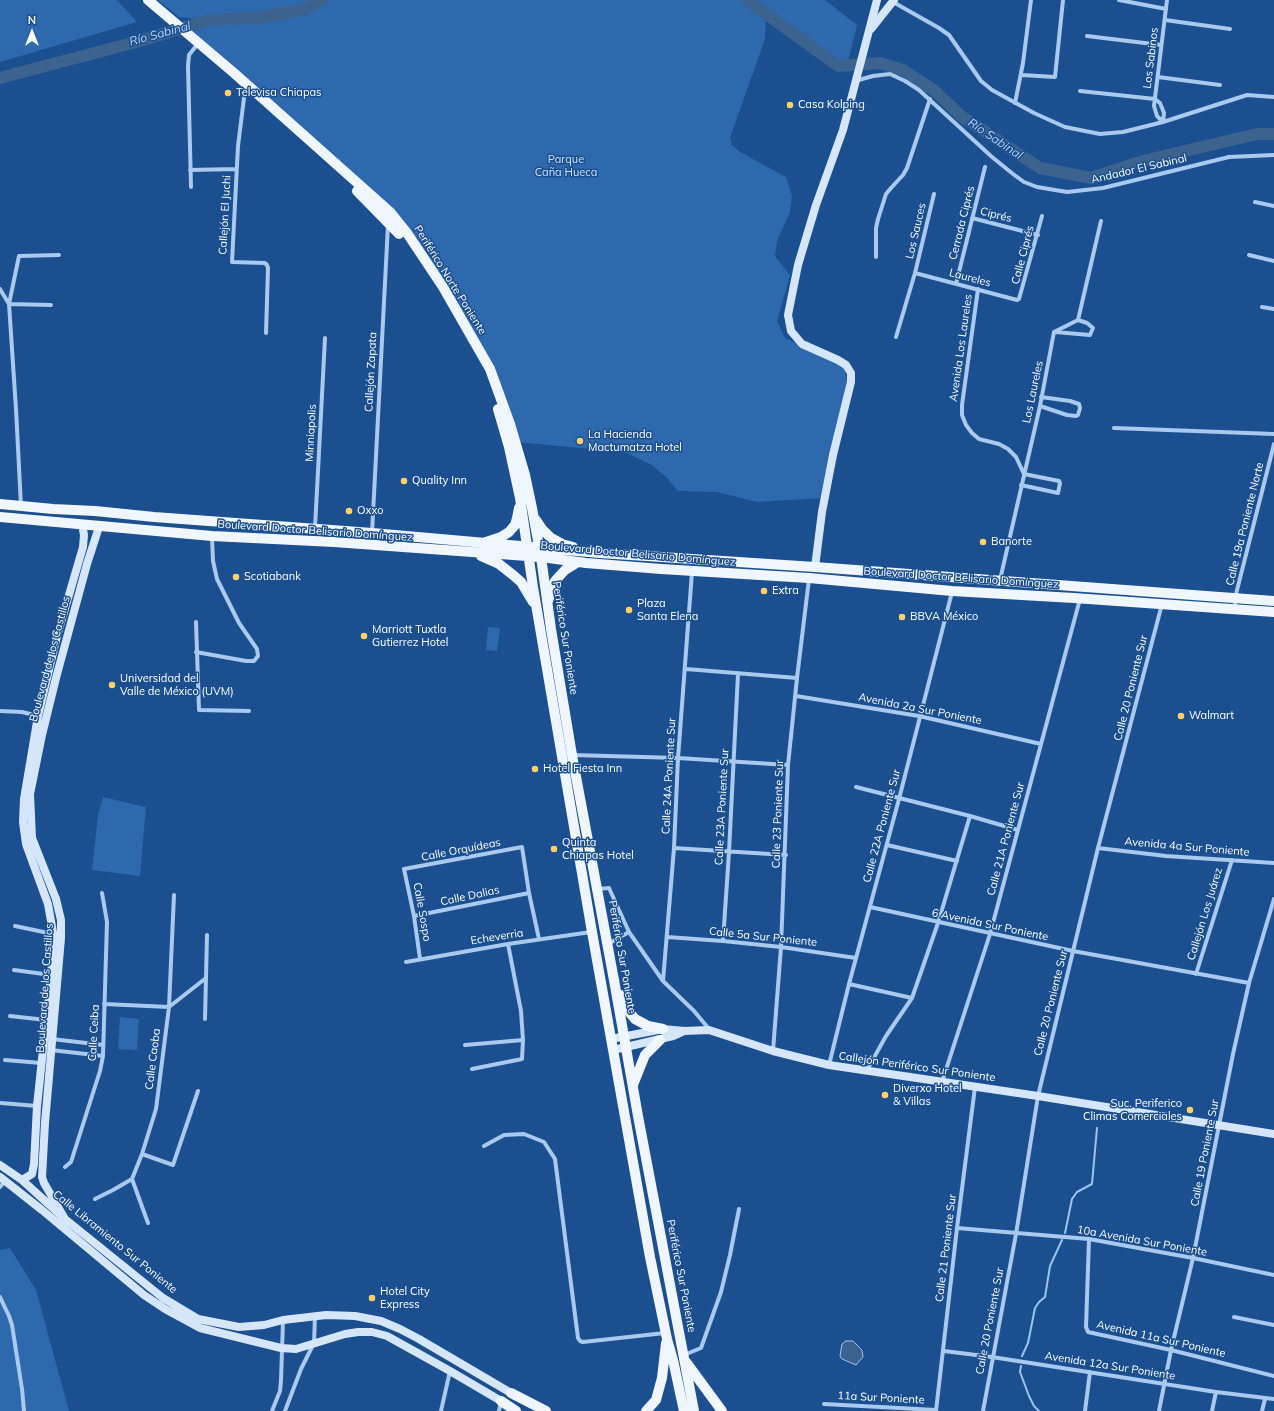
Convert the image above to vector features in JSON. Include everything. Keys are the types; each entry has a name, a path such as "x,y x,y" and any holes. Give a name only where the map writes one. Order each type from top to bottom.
{"main road":[{"name":"Periférico Norte Poniente","path":"141,0 186,35 407,233 443,287 490,369 525,475 540,553"},
{"name":"Periférico Norte Poniente","path":"148,0 174,25"},
{"path":"815,566 822,512 833,455 851,382 850,373 846,365 802,344 791,331 788,315 798,265 816,205 843,130 877,0"},
{"path":"869,33 893,1"},
{"name":"Periférico Norte Poniente","path":"186,35 196,46 352,187 389,217 436,285 467,336 484,371 498,410 509,447 520,498 529,552"},
{"path":"477,543 491,541 509,532 515,525 520,498"},
{"name":"Boulevard Doctor Belisario Domínguez","path":"0,504 372,533 477,543 540,553 589,552 815,566 1274,600"},
{"path":"532,508 536,520 551,538 562,544 589,552"},
{"name":"Boulevard Doctor Belisario Domínguez","path":"0,517 42,522 82,524 99,527 212,536 334,542 473,553 529,552"},
{"name":"Boulevard de los Castillos","path":"65,1219 42,1177 45,1123 53,1039 56,948 48,904 26,844 23,822 26,784 38,716 57,636 83,547 84,535 82,524"},
{"name":"Boulevard de los Castillos","path":"22,1180 29,1176 33,1171 37,1106 51,975 61,920 56,899 32,838 30,794 42,735 59,667 87,564 99,527"},
{"name":"Periférico Sur Poniente","path":"529,552 558,731 570,773 608,944 633,1087 685,1358 689,1392 694,1411"},
{"path":"473,553 499,564 521,582 538,612"},
{"name":"Boulevard Doctor Belisario Domínguez","path":"540,553 578,562 692,572 809,578 952,591 1080,598 1274,612"},
{"name":"Periférico Sur Poniente","path":"540,553 547,605 572,755 570,773 592,932 666,1336"},
{"path":"547,605 555,581 565,570 578,562"},
{"path":"50,665 59,667"},
{"path":"558,731 564,732 569,737"},
{"path":"614,980 626,1008 635,1019 648,1026 663,1029"},
{"name":"Callejón Periférico Sur Poniente","path":"625,1042 663,1029 709,1030 773,1051 829,1065 1038,1096 1274,1134"},
{"path":"612,1044 660,1040 673,1036 684,1030"},
{"path":"633,1087 640,1064 645,1055 660,1040"},
{"name":"Calle Libramiento Sur Poniente","path":"0,1165 22,1180 65,1219 163,1298 198,1319 238,1327 264,1325 283,1320 315,1316 355,1316 387,1323 419,1339 511,1393"},
{"path":"2,1182 42,1210 144,1295 165,1310 200,1328 281,1348 296,1349 345,1334 372,1332 387,1336 450,1370 502,1408 516,1411"},
{"path":"646,1411 656,1400 662,1378 666,1336"},
{"path":"666,1336 673,1360 684,1411"},
{"path":"685,1358 722,1411"},
{"path":"511,1393 536,1411"},
{"path":"511,1393 546,1411"}],"street":[{"path":"1015,103 1022,75 1030,0"},
{"path":"1022,75 1056,77 1064,0"},
{"path":"1119,0 1166,9"},
{"name":"Los Sabinos","path":"1163,122 1157,116 1154,106 1167,0"},
{"path":"893,1 949,35 981,81 992,90 1034,113 1065,127 1100,134 1123,132 1163,122 1247,95 1274,97"},
{"path":"1165,20 1230,29"},
{"path":"1087,36 1161,45"},
{"path":"191,187 188,66 189,55 196,46"},
{"name":"Andador El Sabinal","path":"856,77 890,74 905,81 930,99 992,156 1024,182 1037,187 1066,192 1103,188 1229,157 1274,155"},
{"path":"1158,77 1220,85"},
{"name":"Callejón El Juchi","path":"245,90 236,170 232,262 265,263 267,265 266,333"},
{"path":"1080,91 1155,99"},
{"path":"876,257 876,228 886,194 903,175 907,168 930,99"},
{"name":"Los Sabinos","path":"1155,99 1160,103 1164,113 1163,122"},
{"name":"Cerrada Ciprés","path":"956,284 985,167"},
{"path":"190,170 236,170"},
{"name":"Los Sauces","path":"896,337 915,273 934,194"},
{"path":"1255,202 1274,206"},
{"name":"Calle Ciprés","path":"1019,299 1038,235 1042,216"},
{"name":"Callejón Zapata","path":"372,533 389,217"},
{"name":"Ciprés","path":"972,218 1038,235"},
{"path":"1078,320 1101,221"},
{"path":"21,506 9,304 19,256 59,255"},
{"path":"1249,255 1274,260"},
{"name":"Laureles","path":"915,273 1017,300 1019,299"},
{"path":"0,289 9,304"},
{"name":"Avenida Los Laureles","path":"978,289 962,405 962,415 966,425 979,439 999,444 1008,449 1016,457 1024,474"},
{"path":"9,304 51,305"},
{"path":"1262,307 1274,309"},
{"path":"1078,320 1087,323 1093,328 1090,335 1054,332 1078,320"},
{"name":"Los Laureles","path":"1000,580 1040,406 1054,332"},
{"name":"Minniapolis","path":"315,528 325,338"},
{"path":"1040,406 1067,415 1076,416 1078,415 1080,408 1079,404 1070,401 1041,397"},
{"path":"1114,428 1274,434"},
{"name":"Calle 19a Poniente Norte","path":"1234,609 1235,598 1274,444"},
{"path":"1021,485 1056,493 1059,492 1059,481 1024,474"},
{"path":"196,652 246,661 254,661 258,656 257,649 239,623 217,579 213,561 212,536"},
{"name":"Calle 24A Poniente Sur","path":"664,981 674,848 678,758 686,669 692,572"},
{"name":"Calle 23 Poniente Sur","path":"773,1051 786,855 788,765 809,578"},
{"name":"Calle 22A Poniente Sur","path":"829,1065 952,591"},
{"name":"Calle 21A Poniente Sur","path":"942,1082 990,934 1080,598"},
{"name":"Calle 20 Poniente Sur","path":"983,1411 1016,1234 1038,1096 1098,848 1162,604"},
{"path":"196,622 199,710 249,711"},
{"path":"686,669 797,678"},
{"name":"Calle 23A Poniente Sur","path":"723,941 738,674"},
{"name":"Avenida 2a Sur Poniente","path":"796,696 919,716 1041,744"},
{"path":"0,711 22,712 38,716"},
{"path":"572,755 678,758 788,765"},
{"path":"856,786 899,799 970,816 1018,830"},
{"path":"867,1070 886,1036 912,998 938,923 970,816"},
{"path":"887,845 957,861"},
{"name":"Calle Orquídeas","path":"404,869 522,847 529,893"},
{"path":"674,848 786,855"},
{"name":"Avenida 4a Sur Poniente","path":"1098,848 1166,856 1274,864"},
{"name":"Callejón Los Juárez","path":"1196,974 1232,860"},
{"name":"Calle Sospo","path":"404,869 414,916 420,959"},
{"path":"597,890 608,888 630,932 664,981 694,1011 709,1030"},
{"name":"Calle Ceiba","path":"65,1167 72,1162 100,1071 103,1045 107,922 102,893"},
{"path":"529,893 539,940"},
{"name":"Calle Dalias","path":"414,916 529,893"},
{"name":"Calle Caoba","path":"132,1179 142,1154 156,1109 169,1007 174,896"},
{"name":"Calle 19 Poniente Sur","path":"1159,1411 1171,1350 1193,1258 1233,1054 1249,983 1274,899"},
{"name":"6 Avenida Sur Poniente","path":"870,907 938,923 1073,951 1249,983"},
{"path":"15,926 53,934"},
{"name":"Echeverria","path":"406,962 508,944 592,932"},
{"path":"608,944 630,932"},
{"path":"205,1019 207,935"},
{"name":"Calle 5a Sur Poniente","path":"667,937 781,947 856,958"},
{"path":"472,1070 522,1059 521,1011 508,944"},
{"path":"14,970 51,975"},
{"path":"104,1004 169,1007 206,978"},
{"path":"849,984 912,998"},
{"path":"10,1016 46,1020"},
{"path":"44,1038 103,1045"},
{"path":"465,1045 522,1040"},
{"path":"43,1050 102,1056"},
{"path":"5,1060 42,1063"},
{"name":"Calle 21 Poniente Sur","path":"936,1411 957,1228 976,1087"},
{"path":"142,1154 173,1165 198,1091"},
{"path":"1,1103 37,1106"},
{"path":"484,1146 504,1135 524,1134 544,1142 555,1159 578,1338 580,1341 666,1336"},
{"path":"95,1199 132,1179 148,1223"},
{"path":"685,1358 701,1348 721,1292 739,1209"},
{"name":"10a Avenida Sur Poniente","path":"957,1228 1089,1239 1193,1258 1274,1275"},
{"name":"Avenida 11a Sur Poniente","path":"1089,1239 1086,1330 1088,1332 1171,1350 1274,1376"},
{"path":"0,1297 12,1325 24,1411"},
{"path":"285,1411 300,1369 314,1344 315,1316"},
{"path":"1234,1317 1274,1325"},
{"path":"272,1411 280,1391 283,1320"},
{"name":"Avenida 12a Sur Poniente","path":"944,1351 1264,1399 1274,1399"},
{"path":"441,1411 450,1370"},
{"path":"1085,1411 1090,1372"},
{"path":"1212,1411 1216,1392"},
{"path":"1262,1411 1264,1399"},
{"name":"11a Sur Poniente","path":"824,1404 936,1411"}],"green space":[{"path":"0,0 117,0 137,22 0,62"},
{"name":"Parque Caña Hueca","path":"158,0 825,0 857,25 847,66 838,66 766,13 765,39 730,138 732,145 740,152 786,177 792,196 790,212 777,241 775,256 790,275 777,321 785,338 844,366 847,381 824,498 757,502 717,492 678,491 666,477 652,465 624,452 516,442 461,309 407,224 186,27 208,20 179,17"},
{"path":"488,627 500,628 497,651 486,650"},
{"path":"103,797 146,807 140,876 92,870 98,815"},
{"path":"120,1017 139,1019 137,1050 118,1049"},
{"path":"10,1248 36,1290 69,1411 0,1411 0,1250"}],"shaded area":[{"path":"846,1341 853,1341 862,1350 863,1357 856,1365 842,1359 840,1356 842,1344"}],"waterway":[{"name":"Río Sabinal","path":"0,78 136,42 210,20 256,18 303,10 322,0"},
{"name":"Río Sabinal","path":"747,0 838,66 880,63 903,70 935,91 961,116 1040,168 1091,178 1143,161 1257,134 1274,134"},
{"path":"1065,1233 1072,1199 1077,1192 1092,1184 1097,1128"},
{"path":"1022,1356 1028,1343 1035,1308 1045,1297 1050,1266 1062,1240"},
{"path":"1021,1366 1020,1372 1029,1396 1034,1406 1039,1411"}],"place":[{"name":"Televisa Chiapas","path":"228,93"},
{"name":"Casa Kolping","path":"790,105"},
{"name":"La Hacienda Mactumatza Hotel","path":"580,441"},
{"name":"Quality Inn","path":"404,481"},
{"name":"Oxxo","path":"349,511"},
{"name":"Banorte","path":"983,542"},
{"name":"Scotiabank","path":"236,577"},
{"name":"Extra","path":"764,591"},
{"name":"Plaza Santa Elena","path":"629,610"},
{"name":"BBVA México","path":"902,617"},
{"name":"Marriott Tuxtla Gutierrez Hotel","path":"364,636"},
{"name":"Universidad del Valle de México (UVM)","path":"112,685"},
{"name":"Walmart","path":"1181,716"},
{"name":"Hotel Fiesta Inn","path":"535,769"},
{"name":"Quinta Chiapas Hotel","path":"554,849"},
{"name":"Diverxo Hotel & Villas","path":"885,1095"},
{"name":"Suc. Periferico Climas Comerciales","path":"1190,1110"},
{"name":"Hotel City Express","path":"372,1298"}]}
